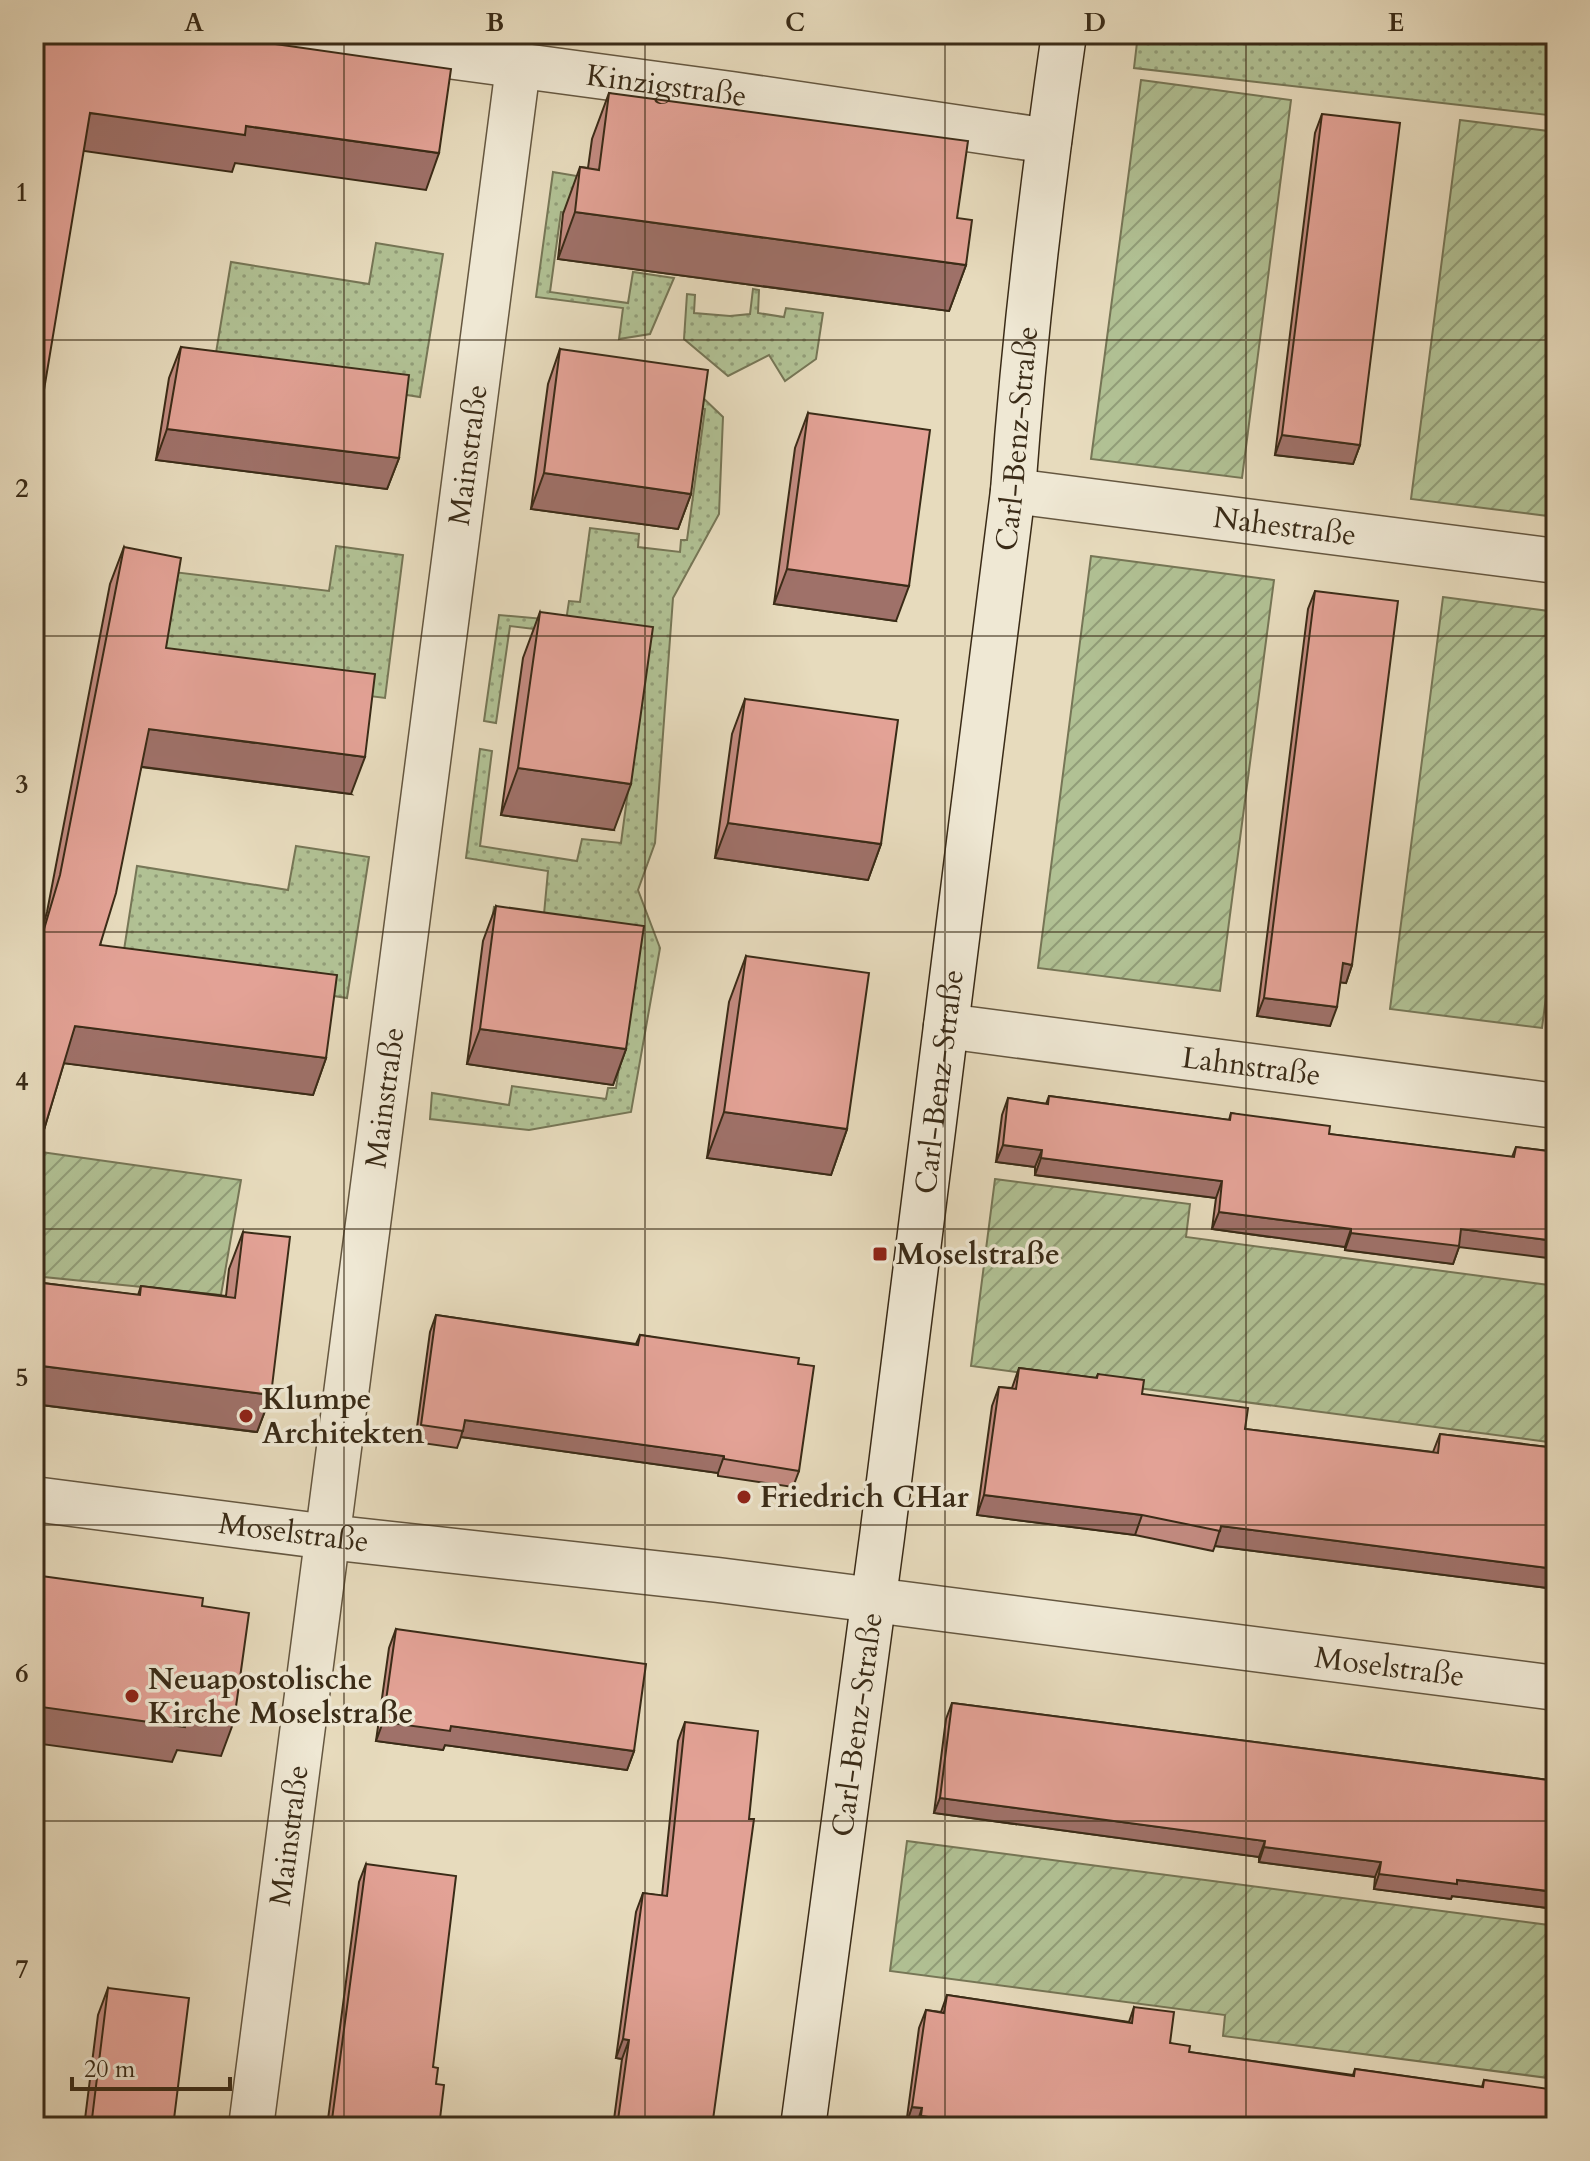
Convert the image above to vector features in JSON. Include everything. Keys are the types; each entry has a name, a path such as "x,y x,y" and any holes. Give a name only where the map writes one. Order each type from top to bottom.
{"street":[{"name":"Kinzigstraße","path":"284,34 731,94 1049,141"},
{"name":"Carl-Benz-Straße","path":"803,2127 1013,491 1022,372 1064,34"},
{"name":"Mainstraße","path":"251,2127 518,67"},
{"name":"Nahestraße","path":"1013,491 1556,561"},
{"name":"Lahnstraße","path":"946,1026 1556,1106"},
{"name":"Moselstraße","path":"34,1499 328,1537 873,1599 1556,1688"}],"green space":[{"path":"1138,34 1556,34 1556,116 1134,68"},
{"path":"1141,80 1291,100 1242,478 1091,459"},
{"path":"1460,120 1556,132 1556,517 1411,499"},
{"path":"553,172 577,176 572,213 561,212 550,292 628,303 633,272 674,278 650,334 619,339 623,308 536,297"},
{"path":"376,243 443,254 420,397 214,365 231,262 369,284"},
{"path":"753,289 759,290 758,313 784,317 786,308 823,313 816,359 785,381 769,355 728,376 684,339 687,294 695,295 694,313 730,316 750,314"},
{"path":"699,394 723,417 719,514 673,598 655,843 638,890 660,948 631,1112 529,1130 430,1119 432,1093 509,1105 512,1086 606,1099 608,1088 616,1088 637,946 489,939 494,907 544,914 548,871 466,858 480,749 492,751 480,846 577,861 582,839 621,843 645,664 592,636 510,626 496,723 484,721 499,615 566,621 569,601 580,602 590,528 639,534 638,547 680,552 681,540 687,540 705,409 699,408"},
{"path":"336,546 403,555 385,698 162,670 174,572 329,591"},
{"path":"1091,556 1274,580 1220,991 1038,968"},
{"path":"1443,597 1556,612 1556,919 1542,1028 1390,1009"},
{"path":"296,846 369,857 347,998 122,963 137,866 288,890"},
{"path":"34,1151 241,1180 221,1295 34,1276"},
{"path":"995,1179 1190,1204 1186,1237 1556,1286 1556,1443 971,1366"},
{"path":"907,1841 1556,1926 1556,2079 1223,2036 1225,2015 890,1971"}],"building":[{"path":"34,34 204,34 451,69 439,153 246,126 245,135 90,113 34,450"},
{"path":"609,93 968,141 957,218 972,220 966,265 575,212 580,167 599,170"},
{"path":"1322,114 1400,123 1360,445 1282,435"},
{"path":"181,347 409,375 399,458 167,429"},
{"path":"560,349 708,370 691,494 544,473"},
{"path":"808,413 930,430 909,586 787,569"},
{"path":"124,547 181,558 166,648 375,674 365,757 149,729 116,893 100,945 337,975 326,1058 75,1026 34,1163 34,963 60,875"},
{"path":"1315,591 1398,601 1352,965 1343,963 1337,1007 1264,998"},
{"path":"540,612 653,627 631,784 518,768"},
{"path":"745,699 898,720 881,844 728,823"},
{"path":"496,906 644,926 626,1049 480,1029"},
{"path":"746,956 869,973 847,1129 724,1112"},
{"path":"1049,1096 1230,1120 1231,1113 1330,1126 1329,1134 1514,1157 1516,1147 1556,1152 1556,1241 1461,1229 1459,1246 1219,1212 1222,1181 1041,1158 1042,1150 1003,1145 1008,1098 1048,1104"},
{"path":"243,1232 290,1237 271,1395 34,1365 34,1282 140,1295 141,1286 235,1298"},
{"path":"436,1315 638,1345 640,1335 799,1358 798,1364 814,1366 799,1471 724,1459 724,1456 465,1420 463,1431 421,1425"},
{"path":"1019,1368 1097,1378 1098,1374 1144,1380 1142,1394 1248,1408 1245,1429 1438,1453 1440,1434 1556,1448 1556,1569 1221,1526 1220,1531 1142,1515 984,1495 999,1387 1016,1389"},
{"name":"Neuapostolische Kirche Moselstraße","path":"34,1575 203,1598 202,1606 249,1613 234,1721 187,1714 185,1727 34,1706"},
{"path":"396,1629 646,1664 634,1751 451,1726 450,1731 383,1722"},
{"path":"952,1703 1556,1781 1556,1892 1379,1874 1381,1862 1264,1847 1265,1841 940,1798"},
{"path":"685,1722 758,1731 749,1819 754,1819 712,2127 617,2127 629,2040 623,2039 643,1893 667,1896"},
{"path":"366,1864 456,1876 433,2067 438,2068 436,2084 444,2085 439,2127 331,2127"},
{"path":"108,1988 189,1998 173,2127 91,2127"},
{"path":"947,1995 1132,2023 1134,2007 1174,2012 1170,2043 1190,2046 1189,2052 1354,2076 1355,2069 1483,2087 1484,2080 1556,2090 1556,2127 1001,2127 921,2116 922,2108 912,2107 926,2010 944,2013"}],"place":[{"name":"Moselstraße","path":"880,1254"},
{"name":"Klumpe Architekten","path":"246,1416"},
{"name":"Friedrich CHar","path":"744,1497"},
{"name":"Neuapostolische Kirche Moselstraße","path":"132,1696"}]}
